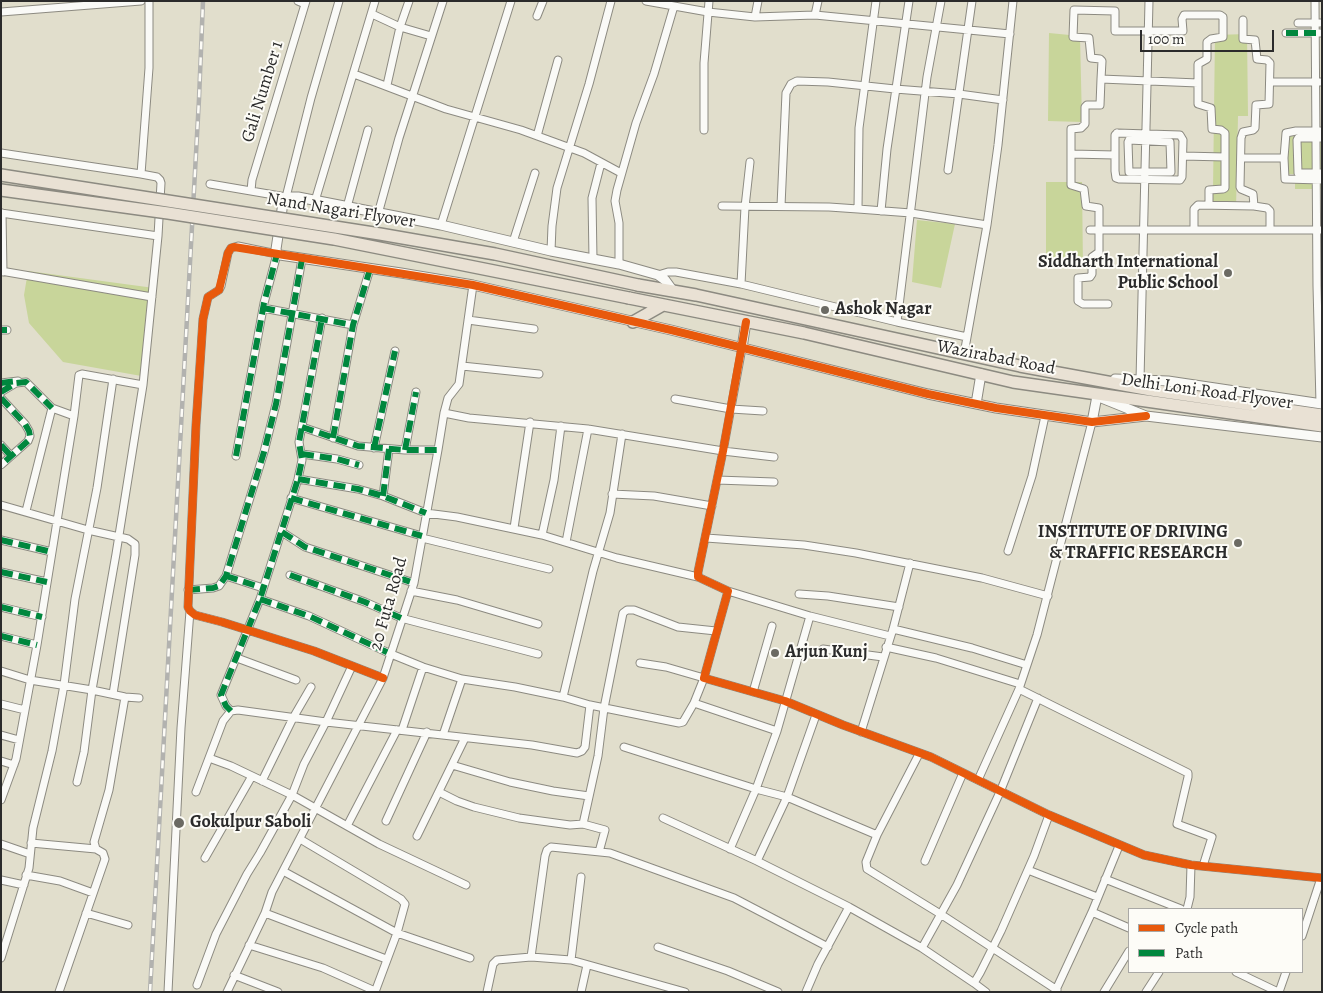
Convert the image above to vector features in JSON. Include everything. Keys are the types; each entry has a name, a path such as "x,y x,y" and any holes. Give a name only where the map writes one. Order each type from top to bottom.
{"highway":[{"name":"Nand Nagari Flyover","path":"1,175 380,234 494,254 673,291"},
{"name":"Nand Nagari Flyover","path":"1,190 168,213 334,239 663,305"},
{"name":"Wazirabad Road","path":"673,291 964,354 1092,379"},
{"name":"Wazirabad Road","path":"663,305 1014,382 1092,394"},
{"path":"633,322 663,305"},
{"name":"Delhi Loni Road Flyover","path":"1092,379 1150,395 1322,426"},
{"name":"Delhi Loni Road Flyover","path":"1092,394 1150,395 1321,407"}],"street":[{"path":"1,12 90,3 141,1"},
{"path":"141,174 149,68 149,1"},
{"path":"236,456 263,308 277,254 281,212 339,1"},
{"path":"315,201 375,1"},
{"path":"387,85 400,27 409,1"},
{"path":"378,214 399,138 443,1"},
{"path":"441,225 511,1"},
{"path":"537,16 543,1"},
{"path":"551,251 557,188 589,84 611,1"},
{"path":"704,130 704,63 709,1"},
{"path":"755,17 758,1"},
{"path":"815,15 818,1"},
{"path":"858,209 859,128 876,1"},
{"path":"881,210 895,90 909,1"},
{"path":"897,322 925,91 935,26 941,1"},
{"path":"948,170 972,1"},
{"path":"964,354 987,225 1003,100 1012,1"},
{"path":"1140,380 1149,1"},
{"path":"1315,1 1319,23 1321,407"},
{"name":"Gali Number 1","path":"251,191 252,180 303,2"},
{"path":"651,2 708,12 755,17 815,15 1010,34"},
{"path":"620,264 615,201 636,123 654,74 674,6"},
{"path":"1108,304 1083,304 1078,301 1078,278 1090,277 1092,274 1092,257 1099,252 1100,208 1086,206 1084,189 1071,186 1071,129 1081,128 1084,124 1085,107 1087,105 1100,105 1102,61 1091,58 1090,41 1088,38 1073,37 1074,10 1114,10 1116,12 1115,31 1183,31 1182,18 1184,16 1220,15 1223,17 1223,37 1211,39 1208,42 1207,59 1198,64 1198,104 1211,108 1212,129 1221,130 1225,134 1225,188 1209,190 1209,205"},
{"path":"372,14 400,27 431,36"},
{"path":"1243,20 1243,39 1255,40 1257,59 1270,61 1269,104 1256,105 1255,128 1243,132 1240,187 1242,190 1254,194 1254,206"},
{"path":"1298,23 1319,23"},
{"path":"1286,33 1319,33"},
{"path":"537,136 558,60"},
{"path":"354,74 446,109 537,136 570,148 621,173"},
{"path":"1101,79 1198,83"},
{"path":"781,206 786,93 791,84 797,81 959,94 1003,100"},
{"path":"1270,82 1319,82"},
{"path":"347,207 368,130"},
{"path":"1319,134 1296,131 1286,133 1284,158 1285,179 1319,177"},
{"path":"1117,133 1170,142 1171,170 1169,173 1119,180 1116,178 1115,156 1115,135 1117,133"},
{"path":"1319,134 1298,138 1297,140 1298,173 1319,177"},
{"path":"1180,136 1183,140 1182,177 1180,180 1145,176 1128,171 1129,140 1146,137 1180,136"},
{"path":"1,153 141,174 156,177 161,183 158,236 143,385 92,690 84,752 77,782"},
{"path":"1071,154 1115,156"},
{"path":"1182,156 1225,157"},
{"path":"1241,158 1284,158"},
{"path":"741,284 745,207 750,162"},
{"path":"593,259 592,198 602,163"},
{"path":"513,242 535,173"},
{"path":"210,184 286,197 298,197 441,225 551,251 620,264 658,275 665,280 673,291"},
{"path":"1194,230 1196,206 1209,205 1268,208 1270,211 1270,230"},
{"path":"722,206 881,210 987,225"},
{"path":"152,296 2,272 2,213 158,236"},
{"path":"1090,230 1319,230"},
{"path":"168,992 181,728 190,611 188,607 188,590 198,382 206,302 208,297 220,290 226,258 231,248 238,246 302,259 473,286 671,330 815,367 976,404 1092,422 1146,416"},
{"path":"188,590 214,588 219,586 226,576 264,452 278,395 302,259"},
{"path":"333,438 353,325 370,269"},
{"path":"658,275 676,272 741,284 897,322 968,337"},
{"name":"20 Futa Road","path":"228,992 272,892 383,678 401,618 414,583 444,413 448,398 460,384 473,286"},
{"path":"263,308 353,325"},
{"path":"322,318 298,446 302,454 298,479 260,599 221,695 226,706 231,710 532,745 577,753 585,748 590,706"},
{"path":"468,320 534,329"},
{"path":"698,577 700,557 706,538 746,322"},
{"path":"374,448 396,351"},
{"path":"462,366 539,374"},
{"path":"976,404 981,374"},
{"path":"1,800 14,765 37,645 79,375 143,385"},
{"path":"1,958 24,885 33,828 52,751 64,685 75,599 97,488 112,379"},
{"name":"Wazirabad Road","path":"1092,379 1168,381 1321,407"},
{"path":"1,392 21,382"},
{"path":"1,383 26,382 52,408 74,416"},
{"path":"405,450 416,392"},
{"path":"978,780 1027,665 1048,596 1092,422 1092,394"},
{"name":"Wazirabad Road","path":"1092,394 1146,416 1322,437"},
{"path":"1,398 29,431 28,441 1,465"},
{"path":"675,399 731,409 764,411"},
{"path":"26,511 52,408"},
{"path":"444,413 469,418 588,428 723,451 774,457"},
{"path":"1008,551 1032,476 1045,416"},
{"path":"514,528 530,422"},
{"path":"542,535 554,480 561,426"},
{"path":"302,427 358,446 405,450 438,450"},
{"path":"566,542 588,428"},
{"path":"563,697 598,552 610,513 622,434"},
{"path":"1,445 11,456"},
{"path":"384,496 389,449"},
{"path":"302,454 337,459 359,465"},
{"path":"298,479 384,496 426,513 514,528 542,535 598,552 698,577 728,591 810,616 890,636"},
{"path":"717,480 774,482"},
{"path":"612,494 654,496 712,506"},
{"path":"291,498 422,537 549,569"},
{"path":"1,505 133,542 136,548 113,694"},
{"path":"282,532 305,547 414,583"},
{"path":"706,538 804,545 910,563 982,578 1048,596"},
{"path":"1,540 52,552"},
{"path":"861,732 893,628 910,563"},
{"path":"1,572 47,582"},
{"path":"290,575 365,602 401,618 538,654"},
{"path":"226,576 263,588"},
{"path":"411,591 457,600 538,624"},
{"path":"260,599 309,616 423,667 462,679 515,687 563,697 590,706 679,723 687,718 704,678 728,591"},
{"path":"799,594 828,596 899,607"},
{"path":"1,607 42,617"},
{"path":"583,824 598,756 604,708 623,612 634,610 678,627 716,631"},
{"path":"190,611 195,615 314,652 383,678"},
{"path":"730,849 756,789 777,731 810,616"},
{"path":"753,692 772,626"},
{"path":"893,628 972,648 1027,665"},
{"path":"1,636 37,645"},
{"path":"886,647 936,658 1019,686 1038,698 1188,773 1176,824 1212,837 1203,866"},
{"path":"823,649 883,657"},
{"path":"237,658 296,680"},
{"path":"640,662 666,667 785,700 816,715 931,757 1049,815 1144,855 1191,865 1321,878 1303,933"},
{"path":"198,985 216,934 247,874 292,795 304,764 352,666"},
{"path":"347,826 400,730 423,667"},
{"path":"1,671 30,680 139,698"},
{"path":"443,735 462,679"},
{"path":"262,781 293,718 311,687"},
{"path":"96,849 94,842 108,790 125,697"},
{"path":"922,948 942,915 1000,792 1038,698"},
{"path":"694,703 777,731"},
{"path":"1,704 25,710"},
{"path":"196,792 224,721 231,710"},
{"path":"757,861 787,797 816,715"},
{"path":"386,821 427,732"},
{"path":"1,735 19,740"},
{"path":"417,836 465,738"},
{"path":"624,747 787,797 877,835"},
{"path":"919,754 877,835 866,862 867,869 942,915 1056,991 1092,912 1119,846"},
{"path":"209,758 292,795 379,844 466,885"},
{"path":"1,761 14,765"},
{"path":"452,765 510,782 589,796"},
{"path":"924,861 963,773"},
{"path":"205,858 252,776"},
{"path":"439,792 474,807 519,818 563,824 583,824 605,830 599,852"},
{"path":"974,983 1028,870 1049,815"},
{"path":"663,818 757,861 849,907 922,948 986,992"},
{"path":"248,945 323,968 375,991 386,959 398,933 404,904 401,898 300,839"},
{"path":"31,843 96,849 103,853 105,859 59,992"},
{"path":"1,844 30,854"},
{"path":"531,957 547,850 551,847 610,853 734,898 828,947"},
{"path":"1187,908 1190,897 1191,865"},
{"path":"1028,870 1097,897"},
{"path":"283,871 398,933 470,958"},
{"path":"26,875 60,881 93,893"},
{"path":"571,960 581,877"},
{"path":"1,880 24,885"},
{"path":"1104,880 1178,908"},
{"path":"806,992 849,907"},
{"path":"86,912 128,925"},
{"path":"264,912 386,959"},
{"path":"1092,912 1128,928"},
{"path":"658,947 728,971 778,992"},
{"path":"1104,992 1128,953"},
{"path":"487,992 493,964 497,960 531,957 571,960 685,992"},
{"path":"581,992 587,965"},
{"path":"1146,992 1157,973"},
{"path":"1238,973 1278,992 1286,973"},
{"path":"234,975 278,992"}],"green space":[{"path":"1049,33 1080,36 1082,122 1048,121"},
{"path":"1247,34 1248,116 1238,116 1236,209 1207,209 1207,191 1213,190 1215,35"},
{"path":"1282,136 1322,137 1322,189 1295,189 1295,174 1282,174"},
{"path":"1046,182 1082,182 1083,268 1046,268"},
{"path":"917,220 955,224 941,288 912,282"},
{"path":"28,271 154,288 147,377 63,362 29,323 24,295"}],"railway":[{"path":"150,992 203,1"}],"marked path":[{"path":"1286,33 1322,33"},
{"path":"236,456 264,303 277,254"},
{"path":"188,590 219,586 226,576 264,452 276,404 302,259"},
{"path":"333,438 353,325 370,269"},
{"path":"263,308 353,325"},
{"path":"231,711 226,706 221,695 260,599 298,479 302,460 299,442 322,318"},
{"path":"1,330 7,330"},
{"path":"374,448 395,351"},
{"path":"1,383 18,381"},
{"path":"1,392 16,383 26,382 52,408"},
{"path":"405,450 416,392"},
{"path":"1,398 25,424 30,436 28,441 1,465"},
{"path":"302,427 358,446 405,450 438,450"},
{"path":"1,445 11,456"},
{"path":"383,496 389,449"},
{"path":"302,454 337,459 359,465"},
{"path":"298,479 358,489 383,496 426,513"},
{"path":"291,498 422,536"},
{"path":"282,532 305,547 414,583"},
{"path":"1,540 52,552"},
{"path":"1,572 47,582"},
{"path":"290,575 365,602 401,618"},
{"path":"226,576 263,588"},
{"path":"260,599 309,616 391,654"},
{"path":"1,607 42,617"},
{"path":"1,636 37,645"}],"cycle path":[{"path":"383,678 314,651 195,615 188,607 203,319 208,297 219,290 228,253 231,248 473,285 671,330 928,394 996,408 1092,422 1146,416"},
{"path":"746,322 723,451 698,572 698,577 728,591 704,678 785,701 843,725 931,757 1049,815 1144,855 1191,865 1322,878"}],"place":[{"name":"Siddharth International Public School","path":"1228,273"},
{"name":"Ashok Nagar","path":"825,310"},
{"name":"INSTITUTE OF DRIVING & TRAFFIC RESEARCH","path":"1238,543"},
{"name":"Arjun Kunj","path":"775,653"},
{"name":"Gokulpur Saboli","path":"179,823"}]}
